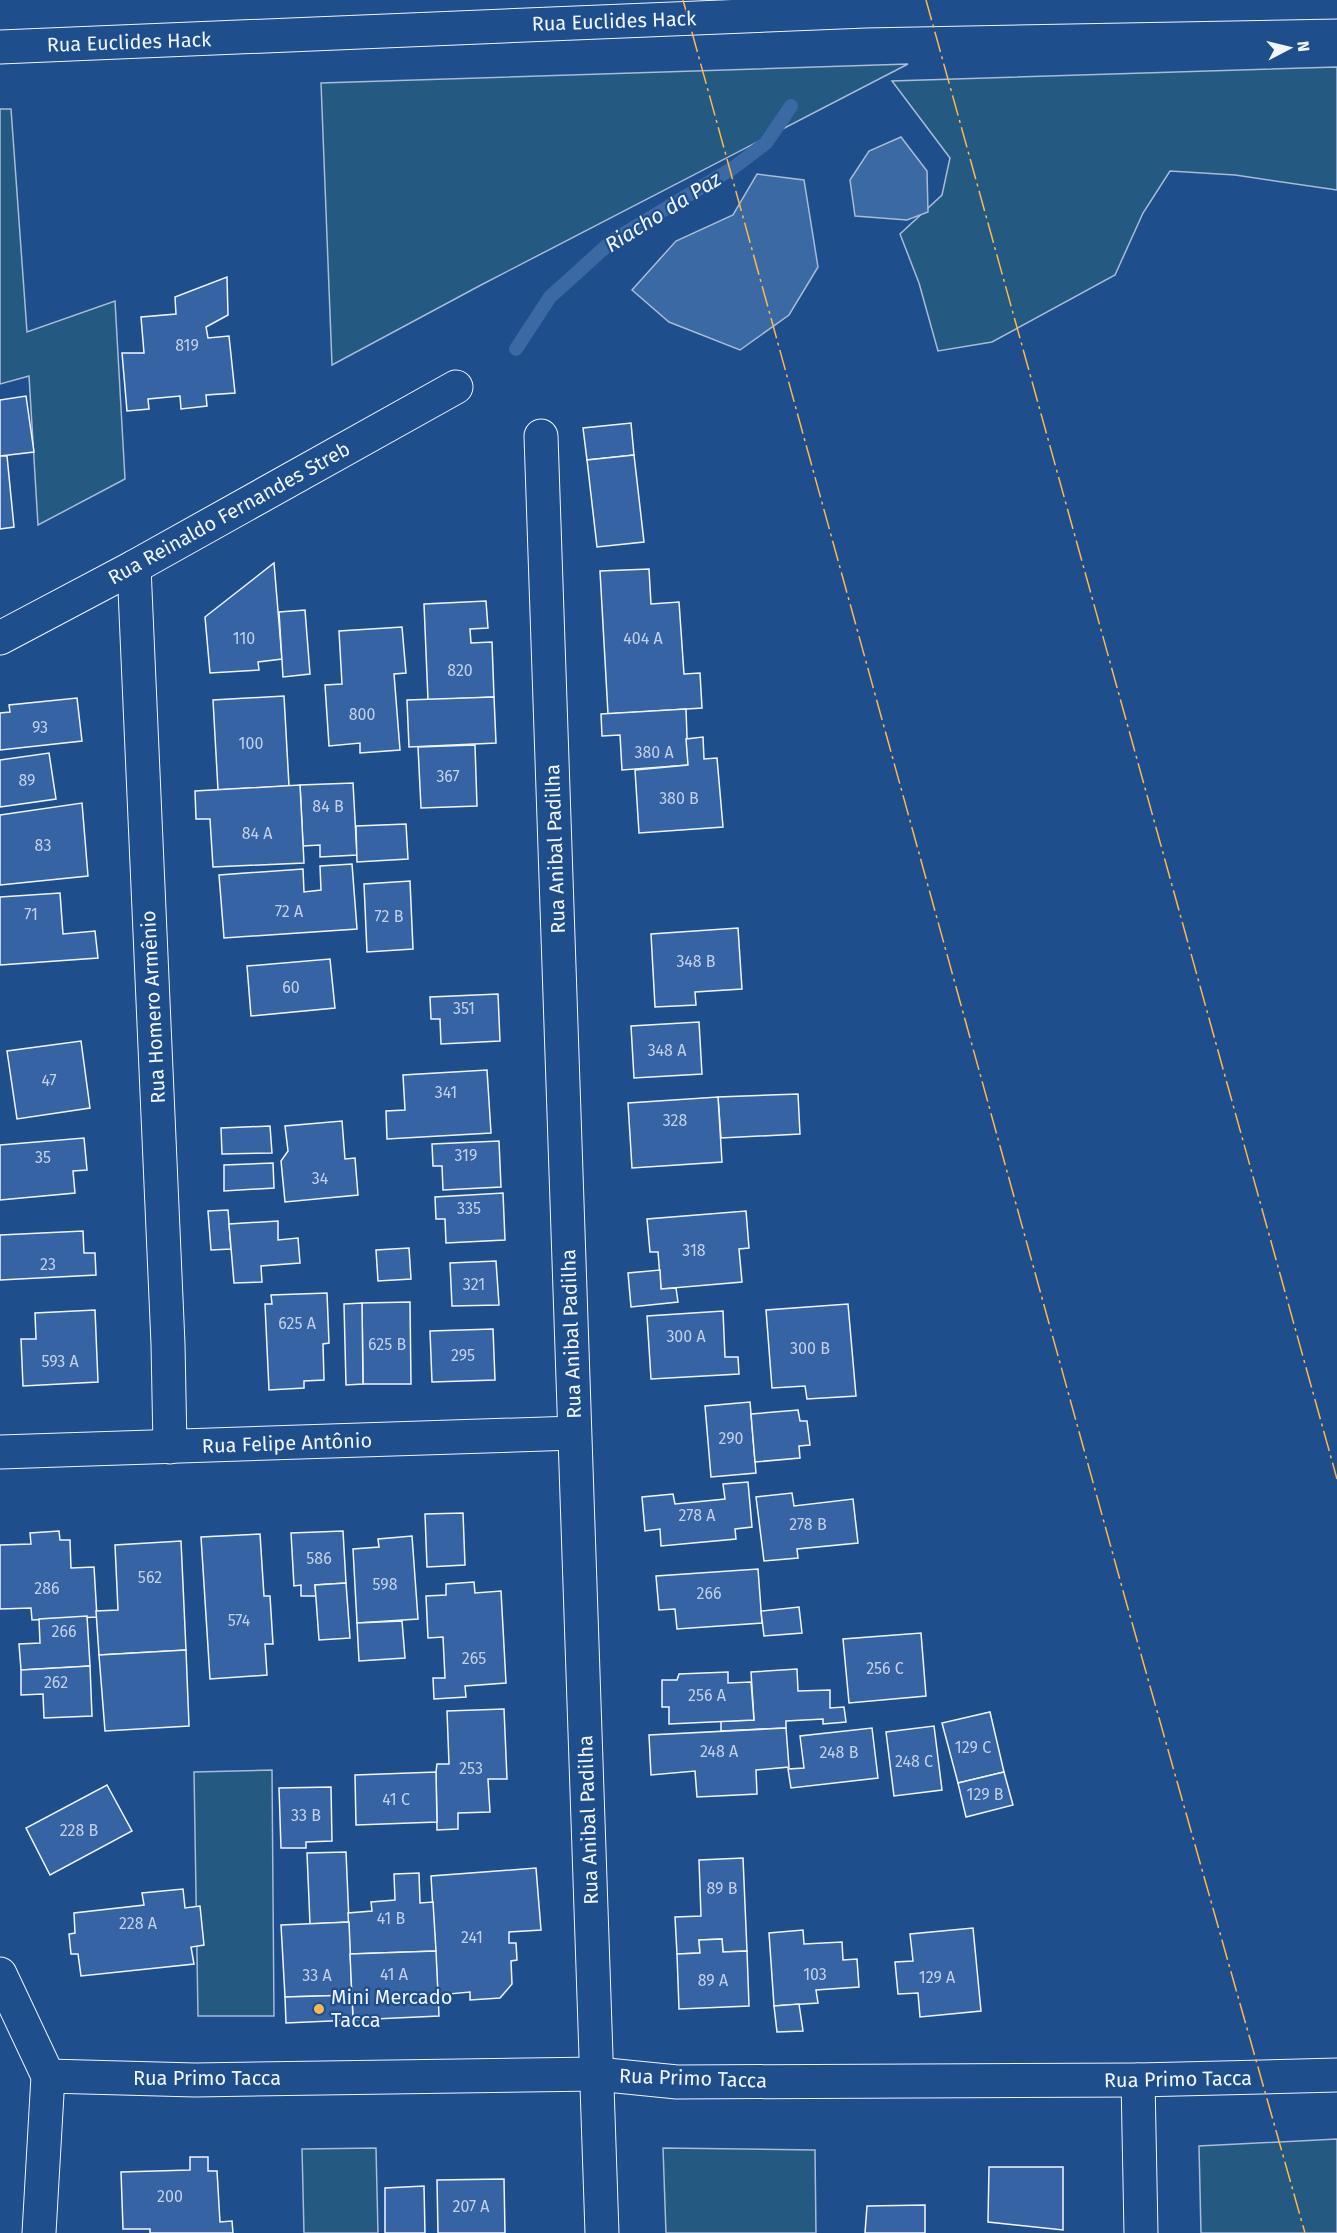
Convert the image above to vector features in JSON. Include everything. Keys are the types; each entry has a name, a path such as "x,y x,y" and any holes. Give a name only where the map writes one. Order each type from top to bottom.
{"street":[{"name":"Rua Euclides Hack","path":"0,47 864,5 1337,2"},
{"name":"Rua Reinaldo Fernandes Streb","path":"0,638 134,567 456,387"},
{"name":"Rua Anibal Padilha","path":"541,436 602,2233"},
{"name":"Rua Homero Armênio","path":"134,567 168,1332 170,1447"},
{"name":"Rua Felipe Antônio","path":"0,1452 574,1433"},
{"path":"0,1974 48,2076 39,2233"},
{"name":"Rua Primo Tacca","path":"48,2076 195,2080 597,2074 677,2082 1138,2080 1337,2075"},
{"path":"1138,2080 1141,2233"}],"shaded area":[{"path":"908,64 481,285 332,365 321,83"},
{"path":"1337,67 1337,190 1235,175 1170,171 1143,213 1115,275 992,342 938,351 919,283 900,234 942,195 950,158 892,81"},
{"path":"0,109 11,109 27,332 115,301 125,479 38,525 29,376 0,384"},
{"path":"901,137 927,171 928,212 907,220 855,216 850,180 869,151"},
{"path":"757,174 804,180 818,267 789,315 740,350 669,322 632,290 676,241 733,215"},
{"path":"272,1770 274,2016 198,2016 194,1772"},
{"path":"1337,2139 1337,2233 1201,2233 1199,2146"},
{"path":"376,2148 378,2233 304,2233 302,2149"},
{"path":"663,2148 815,2150 816,2233 666,2233"}],"building":[{"path":"227,277 228,315 206,327 208,338 229,336 235,393 206,395 207,406 181,409 180,396 148,399 149,409 127,411 122,353 144,353 141,317 176,314 175,297"},
{"path":"26,396 34,452 0,456 0,400"},
{"path":"631,423 634,455 587,460 583,428"},
{"path":"634,455 644,542 597,547 587,460"},
{"path":"0,456 7,456 14,527 0,529"},
{"path":"274,563 282,659 258,662 259,670 210,673 205,617"},
{"path":"649,569 651,604 679,602 684,674 700,673 702,708 608,714 600,571"},
{"path":"486,601 488,628 470,629 471,643 492,642 494,697 428,700 424,604"},
{"path":"305,610 310,674 283,677 279,612"},
{"path":"402,627 406,673 394,674 400,750 360,753 360,743 329,746 325,685 342,684 339,631"},
{"path":"284,696 289,786 218,790 213,700"},
{"path":"494,697 496,743 409,747 407,700"},
{"path":"77,698 82,741 0,750 0,713 10,712 9,705"},
{"path":"686,709 688,765 622,770 620,735 602,736 601,714"},
{"path":"703,737 704,759 717,758 723,827 639,833 635,770 688,765 686,739"},
{"path":"475,745 477,806 421,808 418,747"},
{"path":"49,753 56,799 0,807 0,760"},
{"path":"353,783 357,855 320,857 320,845 303,846 300,785"},
{"path":"300,785 304,863 213,867 210,819 196,819 195,791"},
{"path":"82,803 88,876 0,885 0,815"},
{"path":"406,824 408,859 357,862 356,826"},
{"path":"352,864 357,929 224,938 219,875 303,869 304,892 321,890 320,866"},
{"path":"410,881 413,949 367,952 364,884"},
{"path":"60,893 63,934 95,931 98,958 0,965 0,897"},
{"path":"738,928 742,989 695,992 696,1005 655,1007 651,934"},
{"path":"330,959 335,1008 251,1016 247,966"},
{"path":"498,994 500,1041 441,1044 440,1019 431,1019 430,997"},
{"path":"699,1022 702,1074 634,1078 631,1026"},
{"path":"81,1041 90,1108 17,1119 7,1051"},
{"path":"487,1070 491,1133 387,1139 386,1111 405,1110 403,1075"},
{"path":"798,1094 800,1134 721,1138 718,1097"},
{"path":"718,1097 722,1162 632,1168 628,1103"},
{"path":"342,1121 345,1159 355,1158 358,1195 285,1202 281,1161 288,1151 285,1126"},
{"path":"270,1126 272,1153 222,1154 221,1128"},
{"path":"84,1138 87,1170 73,1171 75,1193 0,1200 0,1145"},
{"path":"499,1141 501,1187 443,1190 442,1166 433,1166 432,1144"},
{"path":"273,1163 274,1188 224,1191 224,1165"},
{"path":"503,1193 505,1240 446,1243 445,1219 436,1219 435,1197"},
{"path":"228,1210 231,1249 211,1250 208,1211"},
{"path":"746,1211 749,1248 739,1249 742,1282 661,1289 658,1252 650,1252 647,1219"},
{"path":"278,1221 278,1240 298,1238 300,1263 261,1266 262,1282 234,1283 229,1224"},
{"path":"83,1231 84,1253 95,1253 96,1275 0,1280 0,1235"},
{"path":"409,1248 411,1279 378,1281 376,1250"},
{"path":"496,1261 499,1305 452,1306 450,1263"},
{"path":"660,1270 661,1289 676,1288 678,1302 631,1307 628,1273"},
{"path":"327,1293 329,1343 323,1344 324,1380 304,1381 304,1388 269,1390 265,1304 272,1304 271,1295"},
{"path":"410,1302 411,1384 363,1384 362,1303"},
{"path":"362,1303 363,1384 346,1385 344,1304"},
{"path":"848,1304 856,1396 807,1399 805,1386 772,1388 766,1310"},
{"path":"95,1310 98,1382 23,1386 21,1339 36,1339 35,1313"},
{"path":"723,1311 725,1357 738,1357 739,1374 651,1379 647,1316"},
{"path":"493,1329 495,1380 432,1382 430,1331"},
{"path":"750,1402 756,1473 711,1477 705,1406"},
{"path":"798,1410 800,1421 807,1421 810,1445 799,1446 800,1458 755,1462 751,1414"},
{"path":"748,1482 752,1527 735,1529 736,1539 661,1546 660,1529 645,1531 642,1497 673,1494 675,1504 725,1499 723,1484"},
{"path":"792,1493 794,1506 853,1499 858,1543 797,1549 798,1558 764,1561 756,1497"},
{"path":"463,1513 465,1565 427,1567 425,1514"},
{"path":"59,1531 60,1540 70,1540 71,1568 94,1567 97,1617 32,1620 31,1608 0,1609 0,1545 31,1544 30,1533"},
{"path":"343,1531 346,1583 315,1585 316,1596 301,1596 301,1585 294,1586 291,1533"},
{"path":"260,1534 264,1596 270,1596 273,1644 265,1644 267,1675 210,1679 201,1537"},
{"path":"412,1536 418,1619 357,1623 353,1549 379,1547 378,1539"},
{"path":"181,1541 186,1650 99,1655 96,1611 118,1610 115,1545"},
{"path":"758,1569 762,1623 677,1629 675,1609 659,1610 656,1576"},
{"path":"474,1582 475,1593 501,1591 506,1683 465,1686 466,1697 434,1699 433,1678 445,1678 443,1637 428,1638 426,1596 446,1595 446,1584"},
{"path":"346,1583 350,1638 319,1640 315,1585"},
{"path":"799,1607 802,1633 764,1636 761,1611"},
{"path":"87,1616 90,1666 21,1670 19,1644 40,1643 39,1619"},
{"path":"402,1621 405,1658 359,1661 357,1623"},
{"path":"921,1633 926,1696 849,1703 843,1639"},
{"path":"186,1650 189,1726 105,1731 99,1655"},
{"path":"90,1666 92,1716 44,1718 43,1694 21,1695 21,1670"},
{"path":"797,1669 798,1691 830,1690 830,1708 844,1707 846,1722 823,1724 823,1719 786,1721 786,1728 721,1731 721,1721 754,1720 751,1672"},
{"path":"728,1672 728,1683 751,1682 754,1720 669,1724 669,1707 662,1707 662,1680 677,1680 679,1674"},
{"path":"504,1709 507,1779 488,1779 490,1812 458,1813 458,1829 437,1830 437,1764 449,1764 447,1711"},
{"path":"990,1712 1004,1772 958,1783 942,1723"},
{"path":"934,1726 942,1790 894,1796 886,1732"},
{"path":"786,1728 789,1767 756,1770 757,1794 697,1797 695,1771 651,1775 649,1735"},
{"path":"872,1728 878,1778 791,1788 788,1769 804,1768 800,1736"},
{"path":"436,1772 437,1822 356,1825 355,1775"},
{"path":"1004,1772 1013,1805 966,1817 958,1783"},
{"path":"107,1785 132,1831 50,1875 26,1828"},
{"path":"331,1787 332,1841 306,1842 306,1848 281,1848 279,1788"},
{"path":"346,1852 349,1922 310,1924 307,1853"},
{"path":"743,1858 747,1951 723,1952 722,1939 699,1940 700,1953 677,1954 675,1917 701,1916 699,1860"},
{"path":"536,1868 541,1930 509,1932 509,1943 516,1943 517,1960 511,1961 512,1984 500,1998 470,2000 470,1992 438,1995 431,1876"},
{"path":"419,1873 420,1903 433,1902 436,1951 350,1954 348,1913 372,1911 371,1902 395,1900 394,1874"},
{"path":"183,1889 185,1908 200,1906 204,1945 191,1947 194,1964 81,1976 78,1954 71,1954 69,1934 75,1933 74,1913 144,1905 142,1893"},
{"path":"349,1922 352,1995 285,1997 281,1925"},
{"path":"973,1928 981,2011 920,2017 918,1993 898,1994 895,1962 913,1961 910,1934"},
{"path":"803,1930 804,1944 842,1942 843,1960 857,1959 859,1987 816,1990 818,2003 774,2006 769,1933"},
{"path":"722,1939 723,1952 747,1951 749,2006 679,2009 677,1954 700,1953 699,1940"},
{"path":"436,1951 439,2016 353,2020 350,1954"},
{"name":"Mini Mercado Tacca","path":"352,1995 353,2020 286,2023 285,1997"},
{"path":"799,2004 803,2031 777,2032 774,2006"},
{"path":"190,2157 208,2157 208,2171 217,2171 220,2222 232,2221 233,2233 150,2233 150,2229 123,2229 121,2172 190,2170"},
{"path":"989,2167 1063,2167 1063,2230 988,2222"},
{"path":"504,2179 505,2233 438,2233 437,2180"},
{"path":"424,2186 425,2233 385,2233 385,2188"},
{"path":"925,2205 925,2233 865,2233 867,2206"}],"waterway":[{"name":"Riacho da Paz","path":"516,349 550,297 612,241 733,168 766,143 791,106"}],"power":[{"path":"683,0 1125,1598 1305,2233"},
{"path":"926,0 1337,1479"}],"place":[{"name":"Mini Mercado Tacca","path":"319,2009"}]}
